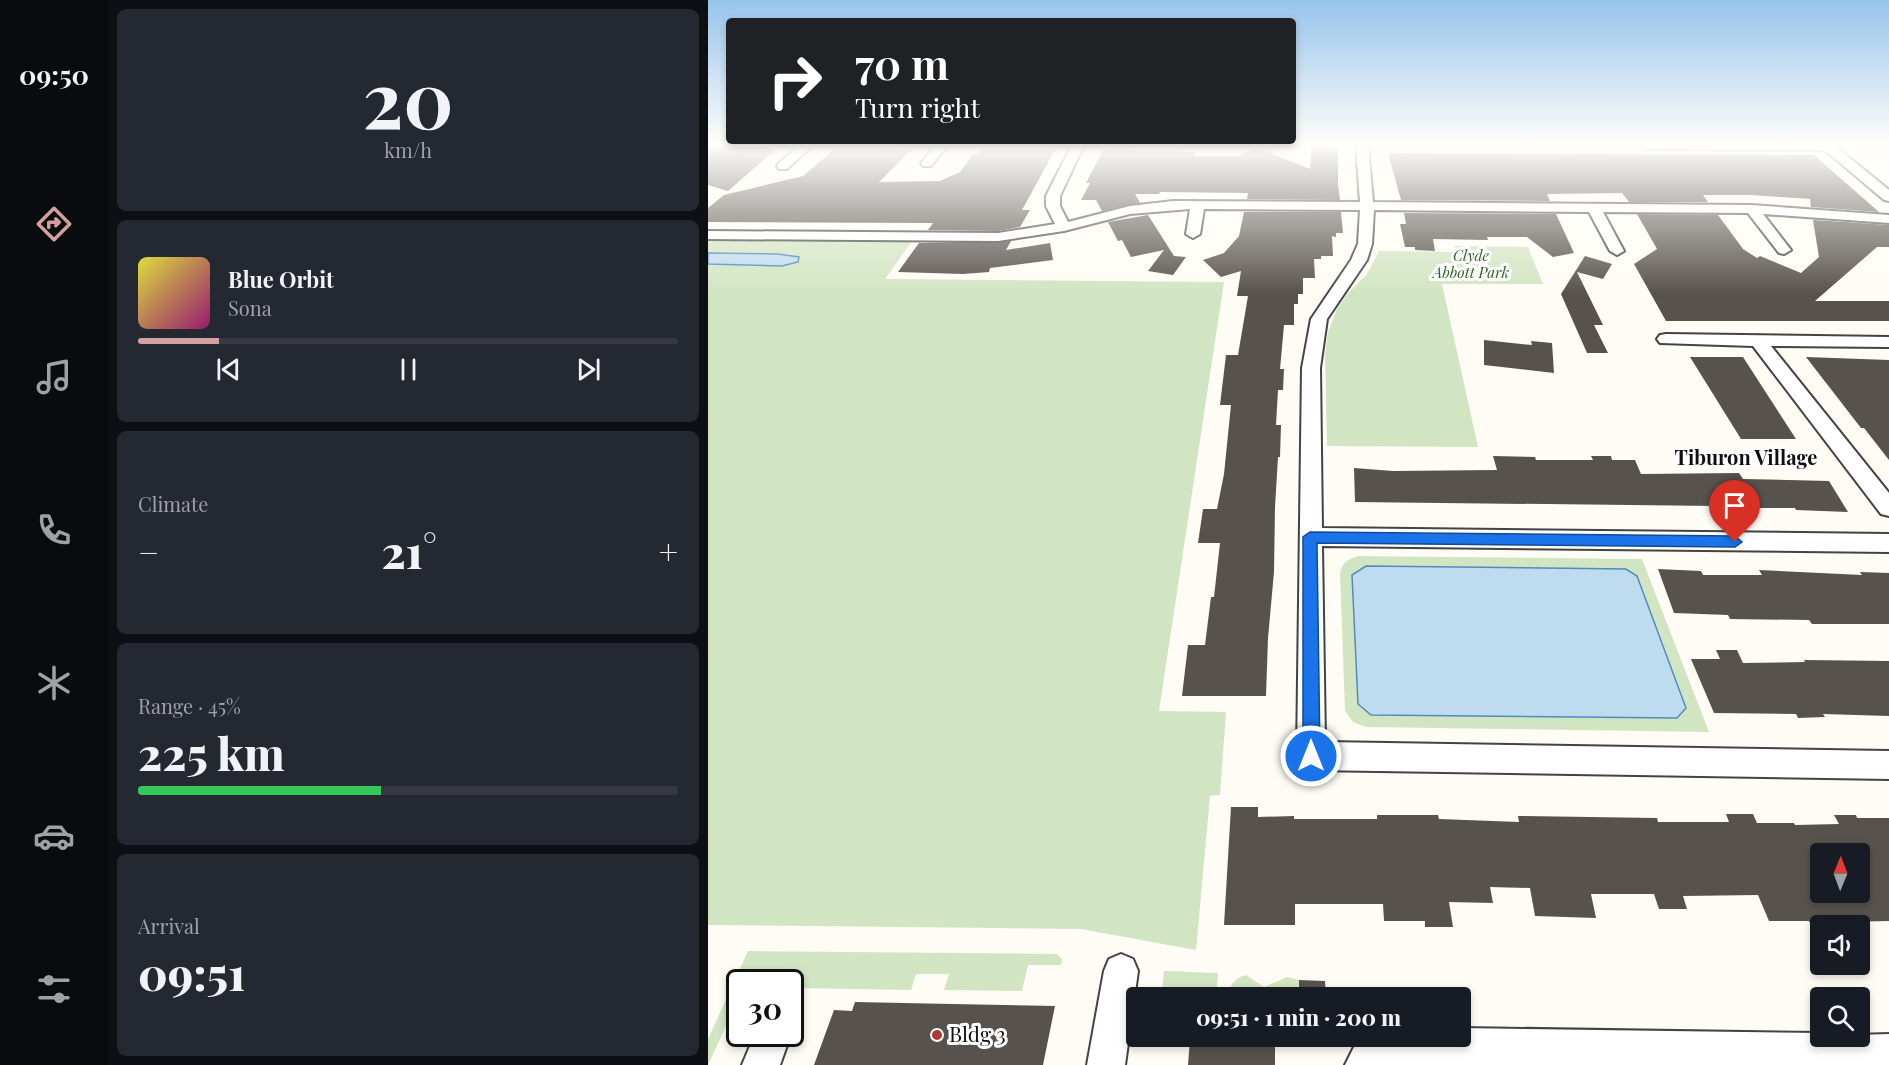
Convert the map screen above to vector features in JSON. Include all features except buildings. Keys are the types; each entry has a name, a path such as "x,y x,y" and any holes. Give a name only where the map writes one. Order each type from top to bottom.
{"street":[{"path":"1054,195 1053,206 1065,226"},
{"path":"1366,195 1365,244 1359,260 1319,319 1311,368 1311,756 1889,765"},
{"path":"1193,234 1198,205"},
{"path":"708,235 998,237 1065,226 1130,210 1198,205 1752,209 1889,219"},
{"path":"1594,208 1617,251"},
{"path":"1752,209 1784,250"},
{"path":"1666,339 1889,342"},
{"path":"1758,341 1889,508"},
{"path":"1310,537 1889,543"},
{"path":"1106,1065 1121,971"},
{"path":"1364,1065 1367,1058 1379,1049 1398,1046 1889,1052"},
{"path":"760,1065 768,1047"}],"green space":[{"path":"708,240 912,241 885,279 1224,282 1159,711 1226,712 1220,795 1210,796 1196,950 1081,929 708,925"},
{"name":"Clyde Abbott Park","path":"1455,246 1528,247 1543,284 1442,284 1478,447 1327,446 1325,355 1328,332 1337,309 1348,293 1367,274 1379,251 1456,252"},
{"path":"1358,556 1642,559 1709,732 1366,727 1353,722 1345,711 1340,573 1346,562"},
{"path":"748,951 1057,954 1062,959 1061,965 1028,965 1022,991 944,990 949,974 916,974 911,990 804,988 804,969 740,969"},
{"path":"1164,971 1218,973 1217,987 1162,987"},
{"path":"1246,975 1264,987 1231,987 1238,978"},
{"path":"1287,977 1299,980 1299,987 1264,987"},
{"path":"726,999 726,1026 708,1065 708,1039"}],"water":[{"path":"708,253 778,254 799,257 798,262 782,266 708,264"},
{"path":"1366,566 1626,569 1637,576 1686,708 1677,718 1371,715 1358,704 1352,575"}],"place":[{"name":"Bldg 3","path":"937,1035"}],"district":[{"name":"Tiburon Village","path":"1746,458"}],"route":[{"path":"1311,756 1310,537 1735,542"}]}
